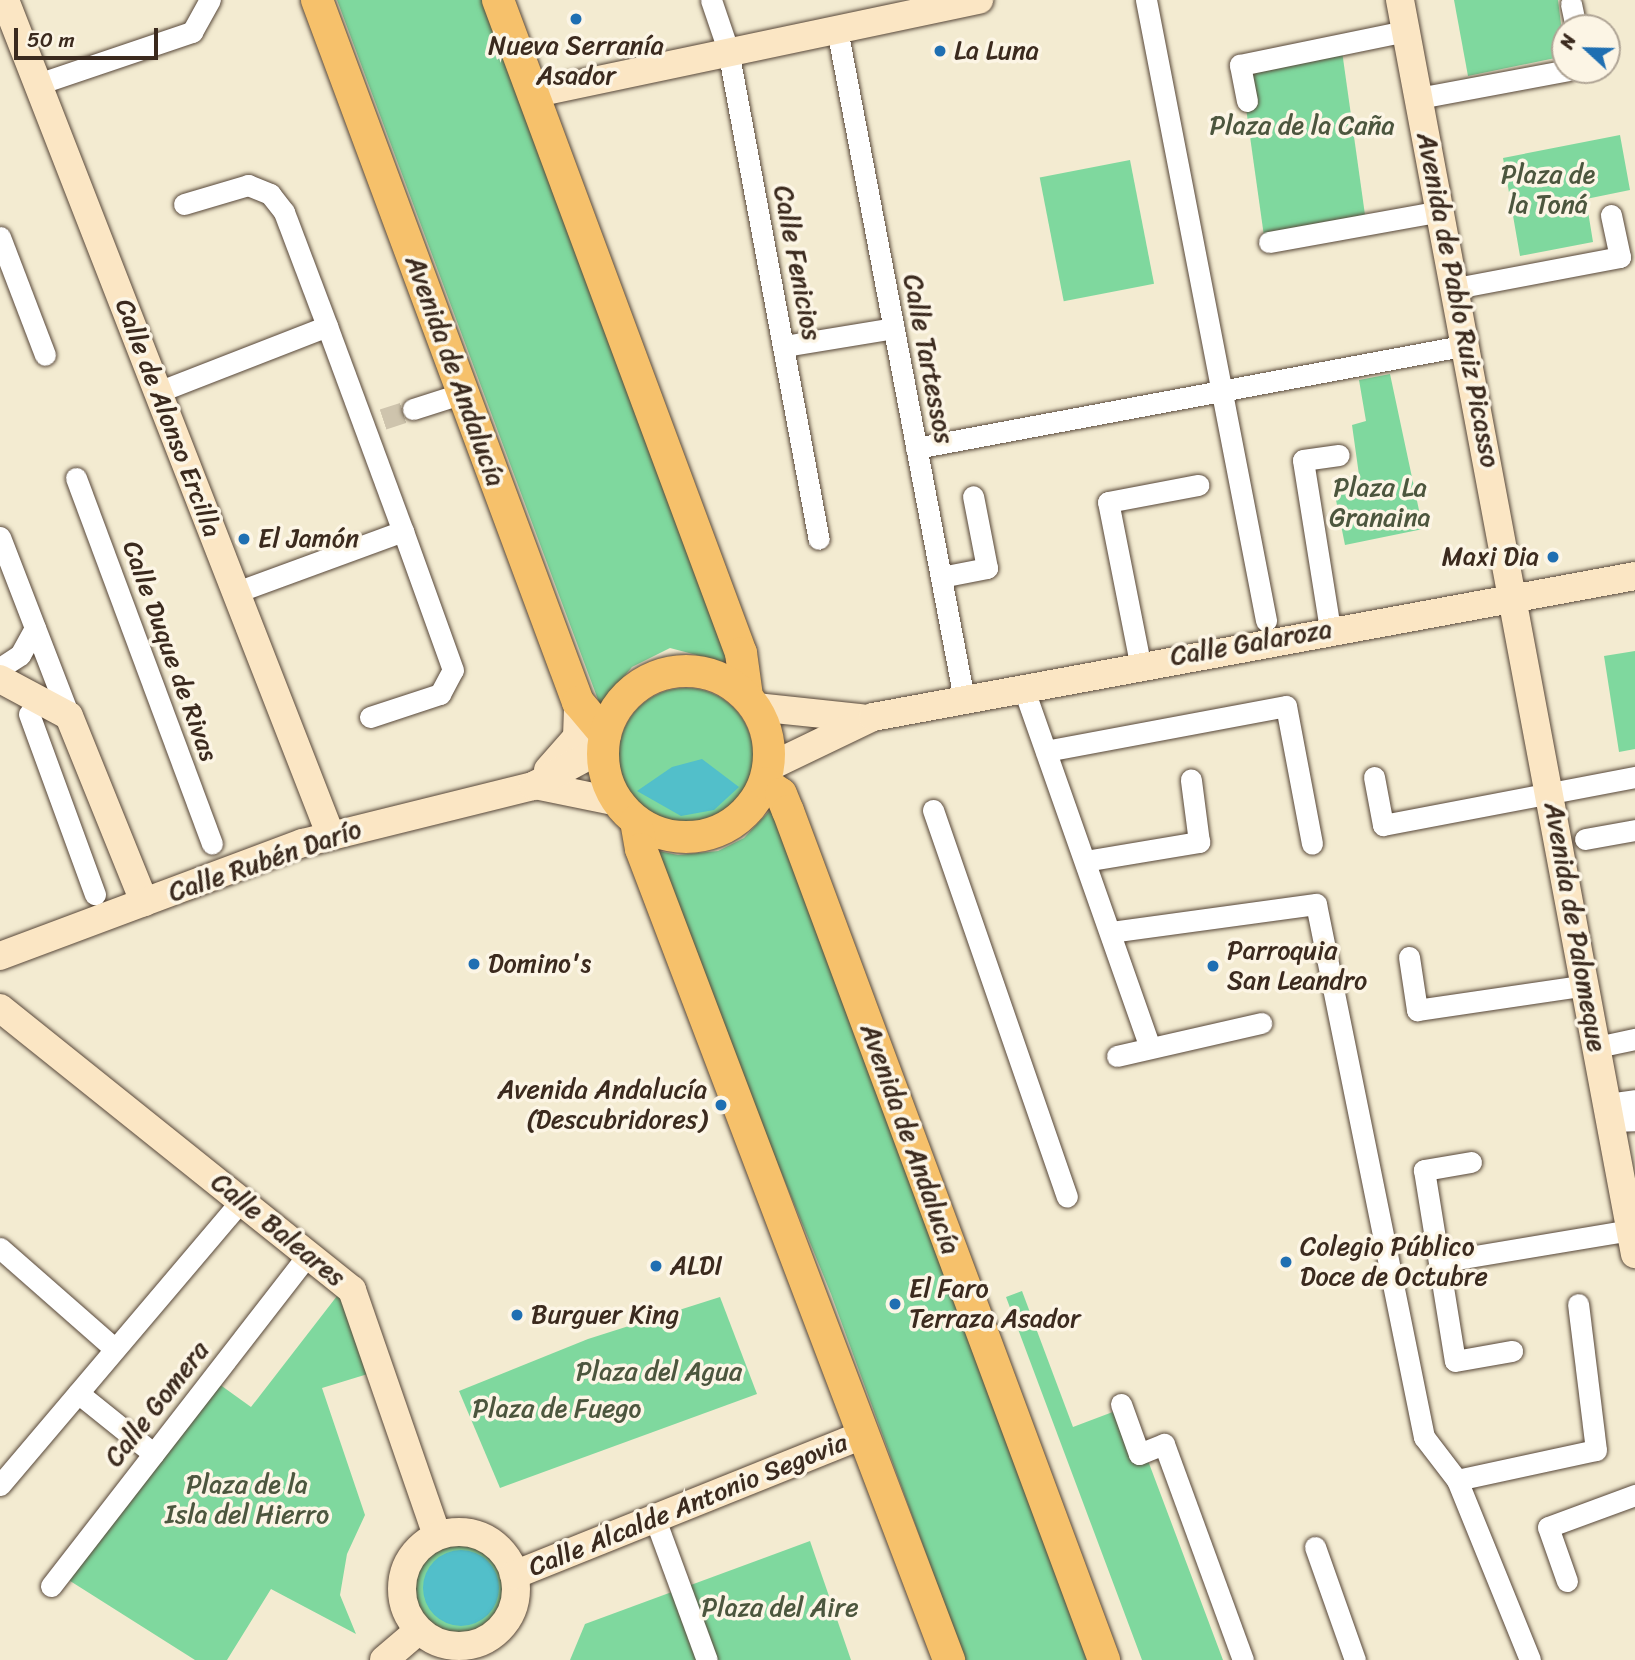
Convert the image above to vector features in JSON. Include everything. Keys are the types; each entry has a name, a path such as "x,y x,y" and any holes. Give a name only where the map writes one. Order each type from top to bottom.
{"main road":[{"name":"Avenida de Andalucía","path":"317,0 578,702 604,741"},
{"path":"498,0 741,653 752,701 769,736 767,775 752,806 710,835 684,838 627,812"},
{"path":"752,701 703,671 653,677 615,710 604,741 606,777 627,812 949,1660"},
{"name":"Avenida de Andalucía","path":"767,775 781,794 788,811 1104,1660"}],"street":[{"name":"Calle de Alonso Ercilla","path":"5,0 331,836"},
{"path":"38,84 192,32 210,0"},
{"name":"Calle Fenicios","path":"711,0 728,50 819,539"},
{"path":"532,94 728,50 979,0"},
{"path":"1146,0 1266,620"},
{"name":"Avenida de Pablo Ruiz Picasso","path":"1400,0 1516,599"},
{"path":"1571,4 1573,14"},
{"name":"Calle Tartessos","path":"837,29 964,699"},
{"path":"1247,101 1240,65 1406,31"},
{"path":"1419,98 1551,73"},
{"path":"184,204 248,185 270,194 284,212 327,326 373,422 403,531 453,670 440,694 370,717"},
{"path":"1269,242 1441,211"},
{"path":"1456,288 1620,257 1611,215"},
{"path":"0,237 45,355"},
{"path":"158,393 327,326"},
{"path":"785,346 894,328"},
{"path":"916,448 1466,345"},
{"path":"412,410 463,393"},
{"path":"1330,629 1303,460 1339,454"},
{"name":"Calle Duque de Rivas","path":"76,478 212,845"},
{"path":"1140,663 1108,502 1198,485"},
{"path":"941,578 988,568 973,496"},
{"path":"236,592 403,531"},
{"path":"0,537 144,902"},
{"name":"Calle Galaroza","path":"767,775 867,719 1140,663 1635,576"},
{"name":"Avenida de Palomeque","path":"1516,599 1597,1047 1622,1111 1633,1242"},
{"path":"0,668 20,655 35,628"},
{"path":"0,679 69,716"},
{"path":"1023,687 1150,1047"},
{"name":"Calle Galaroza","path":"752,701 867,719"},
{"path":"535,785 573,744 578,702"},
{"path":"1046,751 1286,706 1312,844"},
{"path":"29,714 95,894"},
{"name":"Calle Rubén Darío","path":"0,956 331,836 535,785 604,741"},
{"path":"1374,777 1383,825 1635,777"},
{"path":"1085,861 1199,842 1191,780"},
{"name":"Calle Rubén Darío","path":"535,785 627,812"},
{"path":"933,810 1067,1196"},
{"path":"1585,839 1635,830"},
{"path":"1111,932 1316,904 1424,1437 1457,1480 1530,1660"},
{"path":"1409,957 1417,1010 1586,985"},
{"name":"Calle Baleares","path":"0,1008 352,1290 437,1536"},
{"path":"1117,1056 1262,1023"},
{"path":"1597,1047 1635,1039"},
{"path":"1471,1162 1424,1170 1455,1361 1512,1351"},
{"path":"0,1485 242,1201"},
{"path":"1439,1262 1633,1242"},
{"name":"Calle Gomera","path":"51,1586 308,1255"},
{"path":"3,1257 114,1348"},
{"path":"1457,1480 1596,1450 1577,1304"},
{"path":"78,1393 154,1454"},
{"path":"1121,1404 1139,1454 1164,1444 1243,1660"},
{"name":"Calle Alcalde Antonio Segovia","path":"514,1575 862,1435"},
{"path":"1567,1581 1548,1527 1635,1495"},
{"path":"655,1519 707,1660"},
{"path":"437,1536 484,1538 514,1575 513,1607 485,1651 448,1645 419,1630 402,1597 403,1578 421,1546 437,1536"},
{"path":"1315,1547 1355,1660"},
{"path":"384,1660 419,1630"}],"green space":[{"path":"337,0 484,0 731,664 670,648 632,667 600,705"},
{"path":"1454,0 1558,0 1560,14 1551,14 1551,59 1468,76"},
{"name":"Plaza de la Caña","path":"1341,44 1366,225 1264,240 1239,58"},
{"name":"Plaza de la Toná","path":"1620,135 1630,190 1586,199 1593,242 1520,256 1503,158"},
{"path":"1130,160 1154,284 1064,301 1040,178"},
{"name":"Plaza La Granaina","path":"1390,374 1423,529 1345,545 1332,480 1359,475 1352,425 1366,421 1359,380"},
{"path":"1635,651 1635,749 1619,752 1604,656"},
{"path":"686,688 712,693 734,707 748,729 753,755 748,781 734,803 712,817 686,822 660,817 638,803 624,781 619,755 624,729 638,707 660,693"},
{"path":"777,803 1095,1660 965,1660 831,1294 649,849 678,855 718,851 744,838"},
{"path":"1022,1291 1073,1427 1118,1410 1147,1458 1223,1660 1142,1660 1006,1297"},
{"name":"Plaza de la Isla del Hierro","path":"337,1296 347,1304 371,1373 322,1388 365,1515 347,1554 340,1595 356,1634 271,1589 227,1660 195,1660 67,1579 219,1384 251,1407"},
{"path":"720,1297 757,1394 500,1488 459,1391 588,1339"},
{"path":"459,1536 479,1540 496,1551 507,1568 511,1588 507,1608 496,1625 479,1636 459,1640 439,1636 422,1625 411,1608 407,1588 411,1568 422,1551 439,1540"},
{"name":"Plaza del Aire","path":"810,1541 851,1660 570,1660 585,1624"}],"water":[{"path":"702,759 739,787 714,810 681,816 637,791 672,767"},
{"path":"454,1550 468,1550 482,1556 493,1567 499,1588 496,1603 488,1615 468,1626 454,1626 440,1620 429,1609 423,1595 423,1581 429,1567 440,1556"}],"tunnel":[{"path":"383,419 413,409"}],"place":[{"name":"Nueva Serranía Asador","path":"576,19"},
{"name":"La Luna","path":"940,51"},
{"name":"El Jamón","path":"244,539"},
{"name":"Maxi Dia","path":"1553,557"},
{"name":"Domino's","path":"474,964"},
{"name":"Parroquia San Leandro","path":"1213,966"},
{"name":"Avenida Andalucía (Descubridores)","path":"721,1105"},
{"name":"Colegio Público Doce de Octubre","path":"1286,1262"},
{"name":"ALDI","path":"656,1266"},
{"name":"El Faro Terraza Asador","path":"895,1304"},
{"name":"Burguer King","path":"517,1315"}],"park label":[{"name":"Plaza del Agua","path":"659,1372"},
{"name":"Plaza de Fuego","path":"557,1409"}]}
